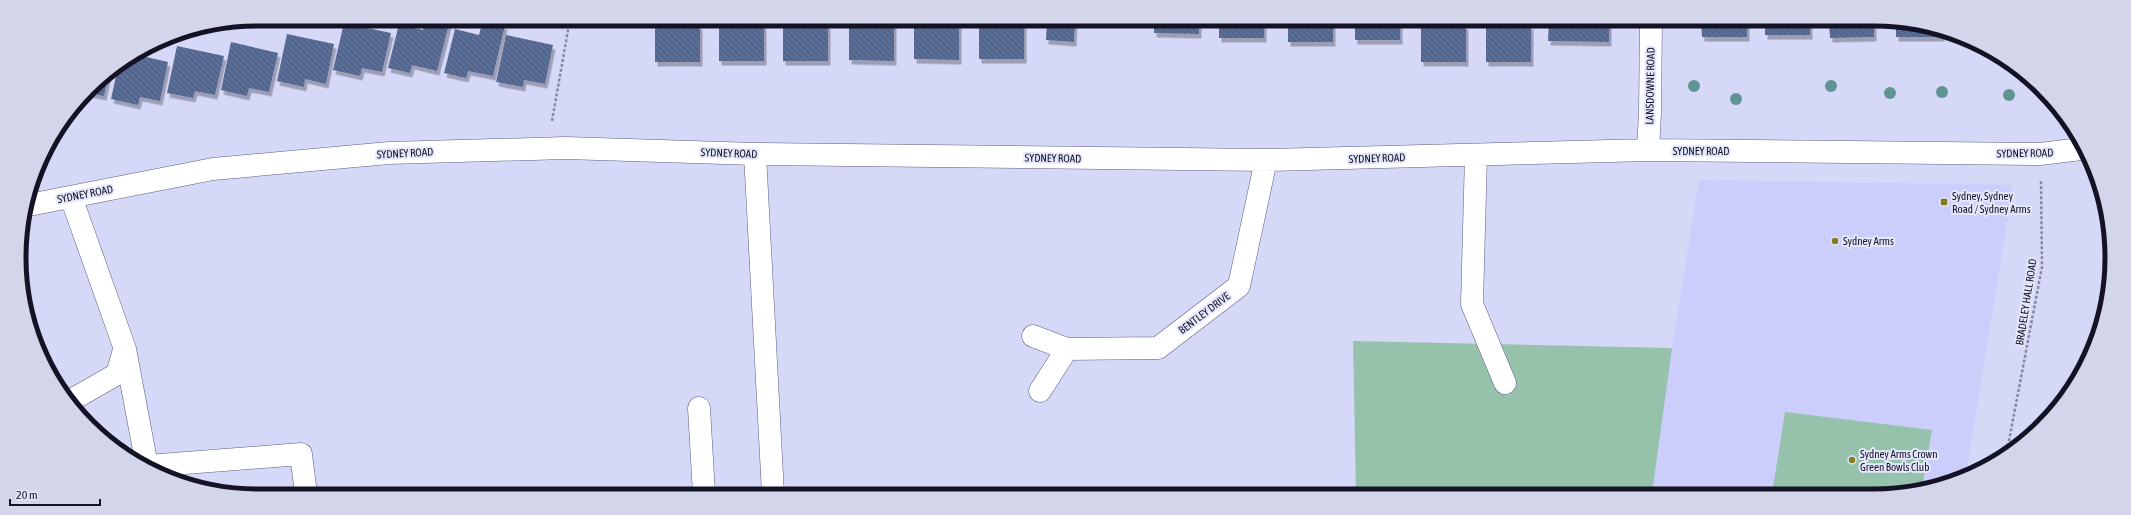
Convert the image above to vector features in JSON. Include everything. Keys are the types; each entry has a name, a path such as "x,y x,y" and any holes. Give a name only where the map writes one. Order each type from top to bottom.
{"street":[{"name":"LANSDOWNE ROAD","path":"1648,150 1651,26"},
{"name":"SYDNEY ROAD","path":"32,205 213,169 389,153 566,148 755,154 1266,160 1648,150 2040,154 2078,149"},
{"path":"755,154 772,489"},
{"path":"1476,155 1472,304 1504,383"},
{"name":"BENTLEY DRIVE","path":"1033,336 1067,349 1158,348 1239,286 1266,160"},
{"path":"71,197 125,349 145,460"},
{"path":"74,398 117,374 125,349"},
{"path":"1040,391 1067,349"},
{"path":"699,408 704,489"},
{"path":"156,465 301,454 305,489"}],"path":[{"path":"552,122 569,26"},
{"name":"BRADELEY HALL ROAD","path":"2008,445 2042,267 2040,154"}],"shaded area":[{"path":"1699,180 2013,185 1967,469 1948,477 1919,485 1889,489 1653,489 1671,354"}],"green space":[{"path":"1353,341 1672,348 1653,489 1356,489"},
{"name":"Sydney Arms Crown Green Bowls Club","path":"1785,412 1932,430 1923,484 1889,489 1773,489"}],"building":[{"path":"343,26 358,26 391,33 382,72 362,68 360,76 333,70"},
{"path":"398,26 407,26 423,30 424,26 448,26 437,71 412,65 410,73 388,68"},
{"path":"481,26 505,26 493,76 468,71 466,78 444,73 455,29 479,35"},
{"path":"655,26 700,26 700,62 655,62"},
{"path":"719,26 764,26 764,61 719,61"},
{"path":"783,26 828,26 828,61 783,61"},
{"path":"849,26 894,26 894,61 849,60"},
{"path":"914,26 959,26 959,60 914,59"},
{"path":"979,26 1024,26 1024,59 979,59"},
{"path":"1047,26 1075,26 1074,42 1046,40"},
{"path":"1154,26 1199,26 1199,34 1154,33"},
{"path":"1219,26 1264,26 1264,38 1219,38"},
{"path":"1288,26 1333,26 1333,42 1288,42"},
{"path":"1355,26 1400,26 1400,40 1355,40"},
{"path":"1421,26 1466,26 1466,62 1421,62"},
{"path":"1486,26 1531,26 1531,62 1486,62"},
{"path":"1549,26 1609,26 1609,42 1548,41"},
{"path":"1701,26 1747,26 1747,37 1702,37"},
{"path":"1765,26 1810,26 1810,35 1765,35"},
{"path":"1829,26 1874,26 1874,37 1830,38"},
{"path":"1896,27 1919,30 1942,37 1896,37"},
{"path":"287,34 334,44 326,84 305,79 304,87 277,81"},
{"path":"506,35 553,45 545,84 524,80 523,87 496,82"},
{"path":"231,42 278,53 269,92 249,88 247,96 221,90"},
{"path":"177,46 224,56 215,95 195,91 193,98 167,93"},
{"path":"143,56 168,62 160,101 140,97 138,105 111,99 116,74 129,65"},
{"path":"107,81 104,96 94,94"}],"place":[{"name":"Sydney, Sydney Road / Sydney Arms","path":"1944,202"},
{"name":"Sydney Arms","path":"1835,241"},
{"name":"Sydney Arms Crown Green Bowls Club","path":"1852,460"}]}
